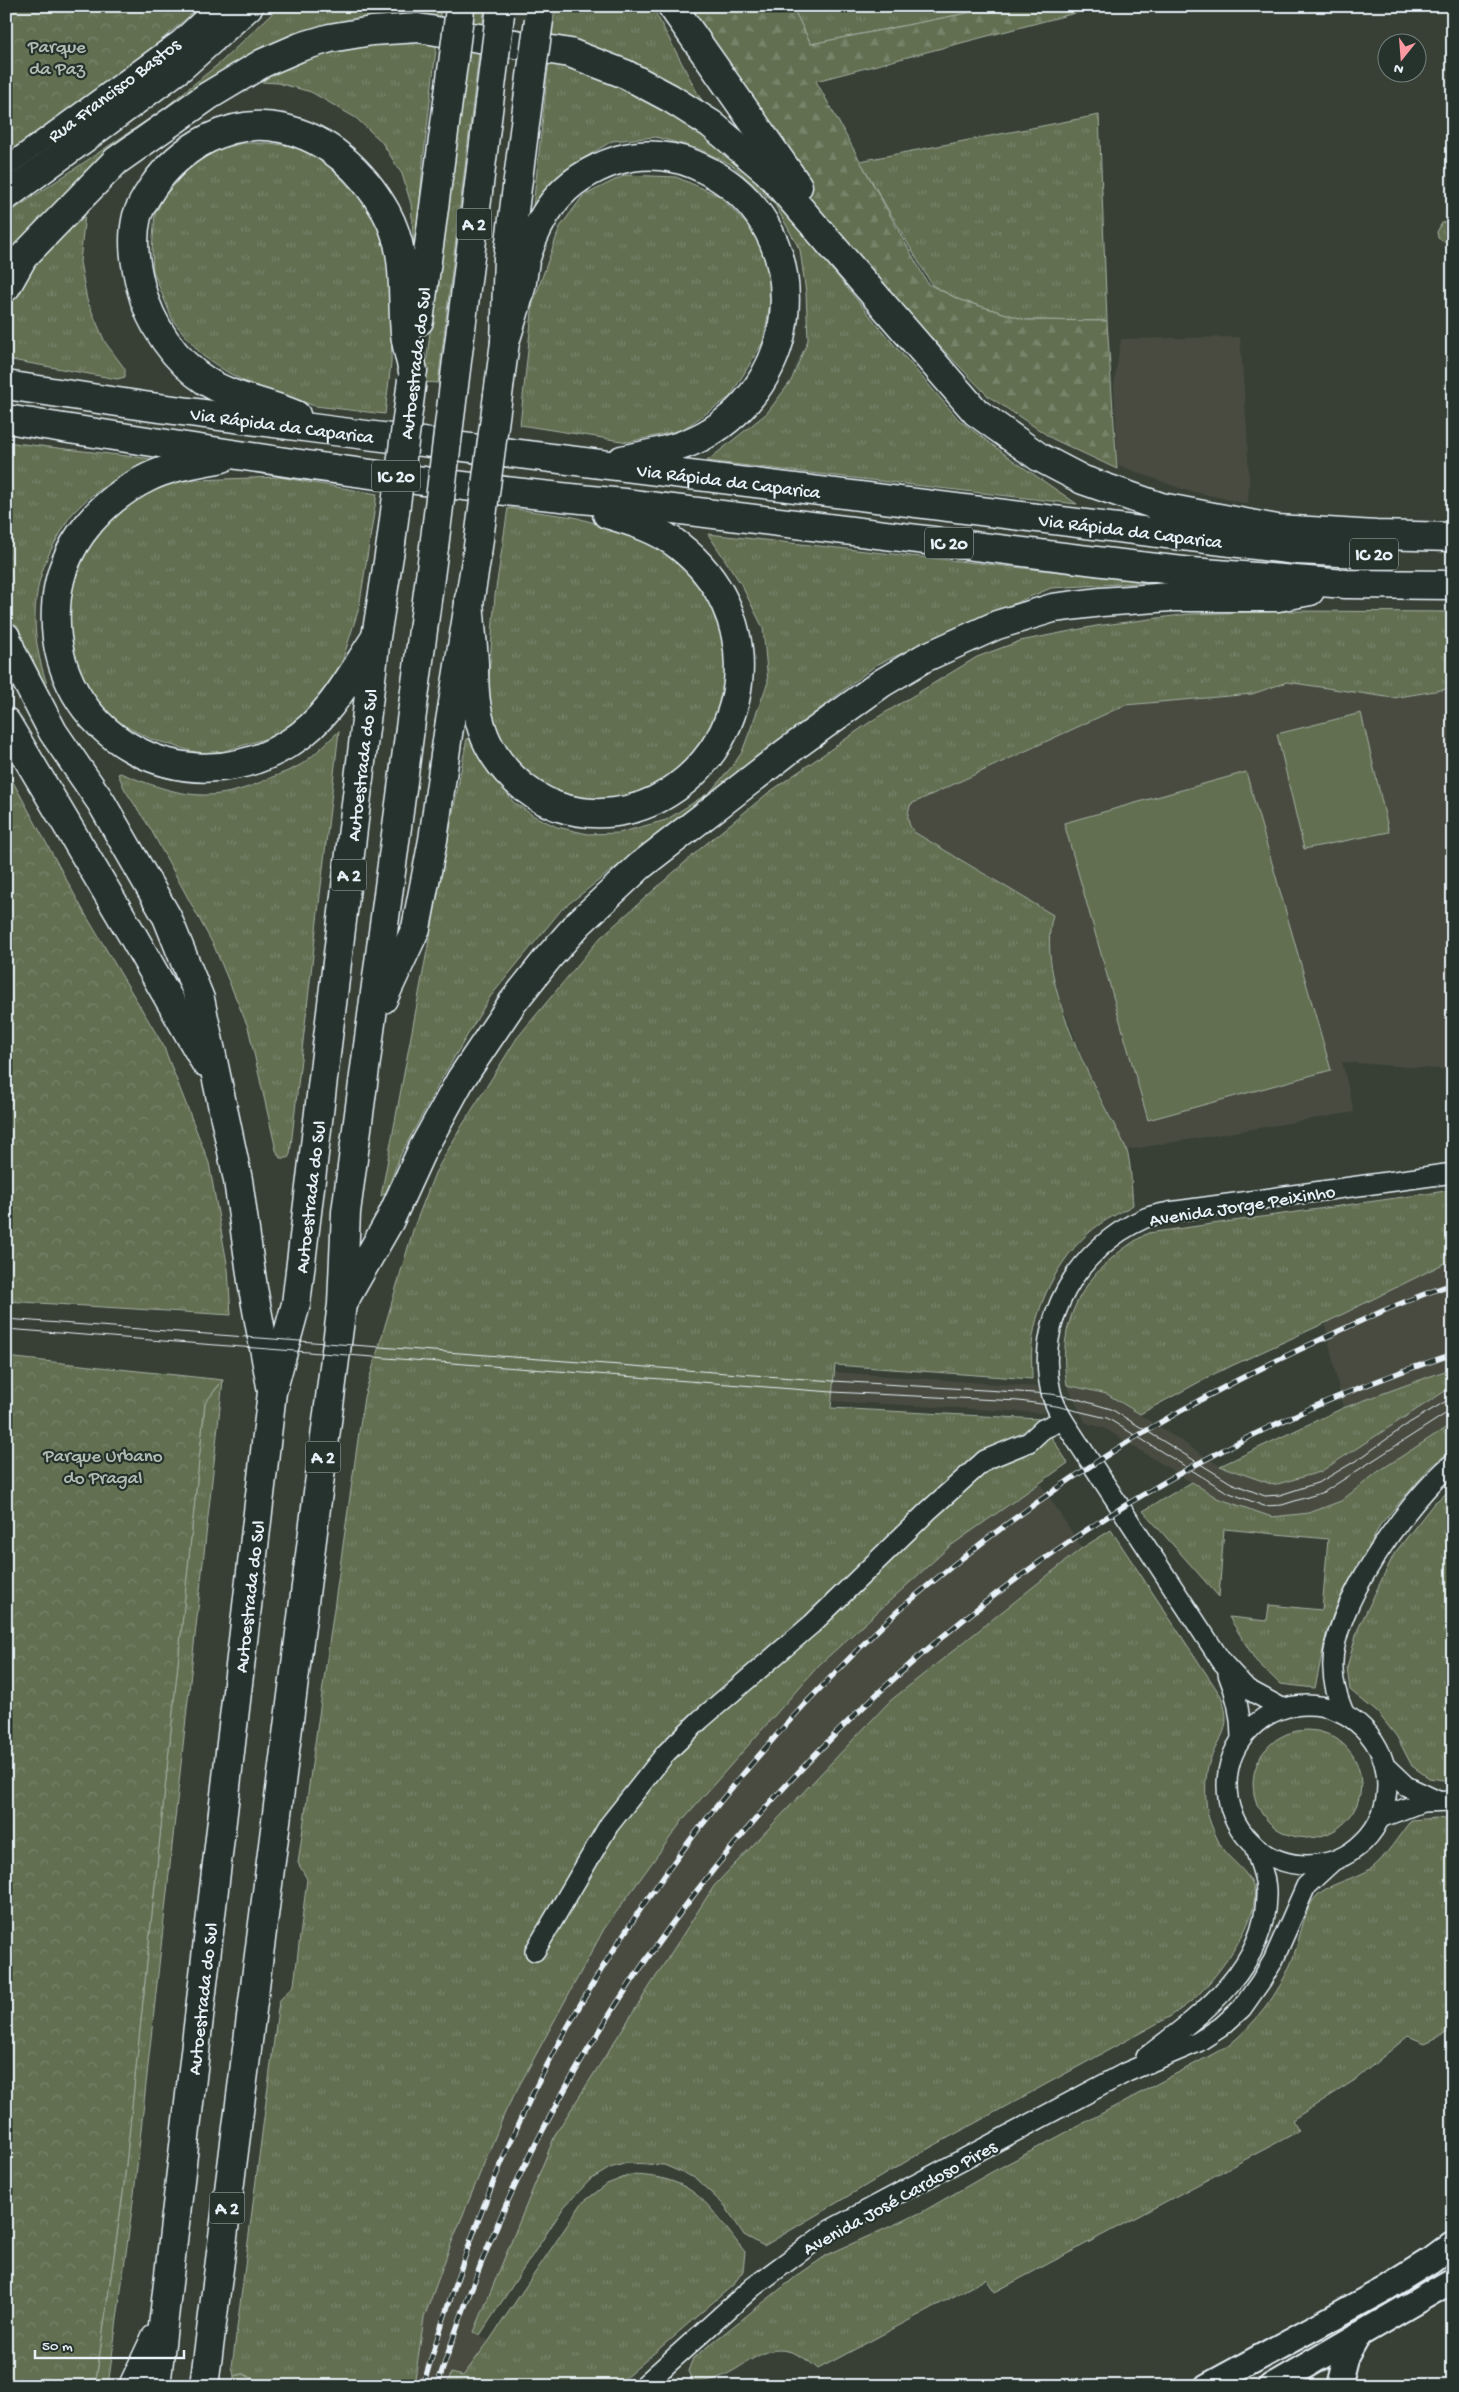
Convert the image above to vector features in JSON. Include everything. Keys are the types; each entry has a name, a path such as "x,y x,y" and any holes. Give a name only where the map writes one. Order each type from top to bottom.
{"highway":[{"path":"6,196 163,81 218,36 248,6"},
{"path":"672,6 783,163 862,280"},
{"name":"Autoestrada do Sul","path":"156,2386 272,1392 296,1304 376,637 391,544 460,7"},
{"name":"Autoestrada do Sul","path":"204,2386 342,1304 346,1212 434,547 501,10"},
{"path":"539,13 508,258 505,342 477,554 469,599 473,685 477,715 486,739 500,763 518,783 542,800 570,811 599,813 632,810 657,800 678,787 699,768 717,746 729,722 737,692 739,651 734,626 713,582 696,561 679,546 658,532 637,523 553,497"},
{"path":"6,287 23,257 116,161 208,96 263,63 330,38 372,31 418,28 570,53 625,74 670,98 711,124 768,172 976,412 1039,457 1083,480 1161,507 1277,528 1376,535 1453,536"},
{"path":"334,431 206,382 186,365 162,336 151,319 137,274 134,253 136,223 138,214 158,179 181,155 216,134 258,127 279,128 296,133 315,140 345,159 369,186 386,212 400,249 404,276 405,333 412,375"},
{"path":"505,342 521,289 525,262 535,232 553,203 575,182 598,166 629,157 662,155 691,162 717,175 741,194 759,216 773,242 782,268 786,297 784,325 777,351 765,377 748,400 729,418 706,435 681,446 606,464"},
{"name":"Via Rápida da Caparica","path":"6,384 144,406 334,431 1296,550 1453,555"},
{"name":"Via Rápida da Caparica","path":"6,419 238,455 553,497 644,506 1192,572 1346,584 1453,585"},
{"path":"238,455 172,469 150,476 124,491 107,504 88,524 73,545 61,572 55,625 59,654 68,677 79,698 94,718 126,745 155,760 204,769 227,767 250,761 291,742 308,728 334,700 376,637"},
{"path":"342,1304 390,1220 422,1150 461,1079 513,1002 548,958 585,917 647,860 708,811 851,706 924,658 997,625 1053,608 1170,597 1278,597 1346,584"},
{"name":"A 2","path":"373,1019 416,928 433,840 469,599"},
{"path":"6,637 53,732 102,802 167,917 200,999 238,1180 253,1288 272,1392"},
{"path":"6,722 134,936 217,1084"},
{"path":"132,2386 164,2320"}],"main road":[{"path":"1207,2386 1385,2289 1453,2244"},
{"path":"1291,2383 1305,2352 1397,2292 1430,2261"},
{"path":"1291,2383 1358,2335 1453,2280"},
{"path":"1338,2386 1345,2358 1358,2335"},
{"path":"1251,2363 1263,2364 1291,2383"}],"street":[{"name":"Rua Francisco Bastos","path":"6,167 180,40 216,6"},
{"name":"Avenida Jorge Peixinho","path":"1222,1662 1063,1420 1051,1394 1048,1378 1049,1345 1056,1310 1074,1275 1094,1251 1110,1237 1144,1218 1169,1212 1453,1173"},
{"path":"535,1951 609,1825 666,1753 700,1720 812,1624 928,1511 985,1460 1029,1442 1043,1429 1063,1420"},
{"path":"1344,1713 1336,1693 1332,1668 1338,1636 1349,1607 1378,1552 1396,1526 1432,1482 1453,1463"},
{"path":"1222,1662 1247,1689 1282,1708"},
{"path":"1222,1662 1237,1695 1241,1712 1241,1737"},
{"path":"1303,1704 1344,1713 1362,1727 1376,1744 1385,1766 1387,1792 1380,1818 1368,1836 1352,1851 1332,1861 1312,1865 1291,1863 1271,1856 1253,1844 1238,1826 1229,1805 1226,1781 1231,1758 1241,1737 1259,1720 1282,1708 1303,1704"},
{"path":"1385,1766 1406,1786 1446,1801"},
{"path":"1380,1818 1422,1802 1446,1801"},
{"name":"Avenida José Cardoso Pires","path":"1127,2072 1205,2011 1218,1998 1245,1962 1263,1920 1266,1895 1262,1869 1253,1844"},
{"name":"Avenida José Cardoso Pires","path":"643,2386 753,2287 830,2230 1127,2072 1198,2042 1221,2027 1242,2008 1273,1962 1306,1886 1332,1861"}],"shaded area":[{"path":"1240,337 1247,432 1248,504 1182,489 1118,465 1114,386 1121,339"},
{"path":"1287,682 1393,698 1453,688 1453,1070 1342,1062 1354,1112 1126,1150 1084,1062 1057,990 1049,945 1053,915 914,832 907,819 908,811 911,804 1125,705 1252,694"},
{"path":"1453,1259 1453,1368 1343,1408 1325,1323"},
{"path":"834,1372 1038,1387 1045,1413 831,1401"},
{"path":"1067,1385 1107,1394 1220,1466 1320,1472 1453,1386 1453,1423 1379,1471 1341,1501 1309,1513 1272,1517 1217,1498 1104,1428 1086,1423"},
{"path":"1040,1483 1082,1548 890,1701 714,1886 474,2332 489,2341 463,2376 450,2386 410,2386 418,2364 424,2318 451,2244 506,2110 604,1929 685,1817 820,1664 949,1547"}],"green space":[{"name":"Parque da Paz","path":"6,6 201,6 146,53 6,156"},
{"path":"280,6 441,6 423,162 415,264 411,204 402,174 381,141 356,118 311,92 278,83 245,81 192,94 85,213 80,262 87,300 105,342 125,369 125,377 117,379 6,359 6,215 162,110 221,62"},
{"path":"470,6 485,6 438,383 424,382"},
{"path":"555,6 652,6 699,96 776,201 884,333 959,420 1014,461 1077,504 707,461 767,413 791,381 808,340 806,293 800,250 774,203 732,165 699,149 656,137 612,141 576,163 533,207"},
{"path":"686,6 792,6 811,44 1003,6 1102,6 816,81 928,284 960,300 1026,320 1107,321 1117,469 1053,439 988,396 900,305 796,181"},
{"path":"792,6 1003,6 811,44"},
{"path":"1099,115 1107,321 1026,320 960,300 932,285 860,161"},
{"path":"243,143 269,143 298,147 320,157 366,204 385,237 393,289 391,363 385,414 315,406 251,385 203,356 173,321 153,271 152,250 155,214 165,195 196,161 218,150"},
{"path":"625,175 676,177 720,196 750,228 767,254 772,293 763,342 730,397 682,430 628,442 520,425 533,303 560,227 583,196"},
{"path":"1453,221 1453,242 1444,242 1438,238 1437,232 1442,223"},
{"path":"6,442 153,459 111,482 83,503 70,517 50,552 42,571 35,609 38,647 48,687 45,691 6,645"},
{"path":"279,477 377,494 359,608 341,665 323,697 284,733 208,756 151,739 107,717 82,682 69,650 68,607 74,569 91,534 118,511 168,481"},
{"path":"508,508 574,517 652,540 701,577 724,629 727,682 715,741 673,784 627,802 574,801 538,780 508,753 493,722 488,690 495,595"},
{"path":"708,534 1152,582 1051,588 876,665 562,909 490,997 442,1078 400,1156 386,1193 381,1196 467,738 472,742 513,802 534,816 557,827 588,834 619,833 666,820 710,792 742,752 768,682 763,628 741,584"},
{"path":"1291,611 1453,612 1453,688 1393,698 1287,682 1252,694 1125,705 911,804 908,812 909,822 914,832 1053,915 1050,937 1055,986 1072,1037 1126,1148 1133,1205 1104,1221 1074,1248 1063,1262 1039,1311 1032,1349 1032,1379 835,1365 831,1408 1040,1419 1068,1463 949,1547 820,1664 685,1817 604,1929 506,2110 451,2244 424,2318 414,2386 262,2386 260,2382 243,2374 234,2376 232,2367 279,2001 294,1985 307,1879 298,1863 364,1397 414,1227 435,1173 460,1129 517,1038 600,938 701,848 768,793 873,720 977,657 1020,641 1096,626 1189,614"},
{"path":"1361,713 1389,832 1304,849 1277,734"},
{"path":"339,731 290,1154 288,1158 280,1158 276,1150 248,1027 214,946 150,828 125,790 118,774 120,773 178,792 195,795 230,792 249,787 302,764"},
{"path":"6,769 84,912 163,1045 209,1163 228,1269 231,1315 6,1301"},
{"path":"1246,772 1331,1070 1148,1120 1064,823"},
{"path":"1453,1190 1453,1259 1325,1323 1216,1373 1140,1414 1107,1394 1067,1385 1066,1336 1080,1296 1108,1261 1148,1233"},
{"name":"Parque Urbano do Pragal","path":"6,1357 223,1380 205,1403 123,2193 95,2386 6,2386"},
{"path":"1453,1368 1453,1386 1320,1472 1274,1485 1220,1466 1343,1408"},
{"path":"223,1380 134,2194 108,2386 95,2386 123,2193 205,1403"},
{"path":"1453,1423 1453,1450 1431,1466 1380,1525 1326,1635 1315,1688 1280,1684 1256,1661 1229,1617 1267,1621 1269,1605 1322,1610 1328,1539 1224,1529 1219,1597 1143,1511 1192,1482 1217,1498 1272,1517 1309,1513 1341,1501 1379,1471"},
{"path":"1453,1488 1453,1781 1429,1778 1412,1766 1397,1737 1378,1713 1350,1690 1347,1667 1358,1629 1394,1554 1434,1503"},
{"path":"1111,1530 1221,1696 1225,1708 1225,1727 1211,1757 1207,1772 1206,1794 1208,1813 1219,1843 1251,1881 1255,1898 1246,1928 1217,1974 1195,1998 1171,2016 924,2151 764,2246 744,2235 725,2206 695,2178 664,2165 627,2163 610,2168 590,2180 564,2207 480,2335 474,2332 556,2133 714,1886 890,1701 1082,1548"},
{"path":"1307,1730 1328,1734 1345,1746 1357,1763 1361,1784 1357,1805 1345,1822 1328,1834 1307,1838 1286,1834 1269,1822 1257,1805 1253,1784 1257,1763 1269,1746 1286,1734"},
{"path":"1436,1818 1453,1820 1453,2030 1425,2043 1408,2036 1355,2080 1292,2120 1299,2131 995,2292 986,2279 818,2369 799,2355 782,2350 767,2352 726,2374 710,2380 692,2381 688,2371 693,2358 798,2275 827,2255 922,2212 990,2173 1228,2046 1248,2028 1273,1997 1292,1961 1304,1921 1313,1900 1318,1894 1372,1868 1387,1852 1411,1820"},
{"path":"630,2175 653,2177 686,2187 710,2207 745,2252 743,2271 733,2285 616,2386 447,2386 451,2373 463,2376 489,2341 582,2203 607,2184"},
{"path":"243,2374 260,2382 262,2386 233,2386 234,2376"}],"tram line":[{"path":"6,1319 833,1381 1051,1394 1074,1398 1111,1409 1231,1483 1265,1496 1280,1495 1320,1482 1362,1457 1409,1423 1453,1397"},
{"path":"6,1329 832,1392 1019,1401 1056,1406 1107,1418 1227,1492 1264,1506 1282,1505 1324,1492 1453,1409"}],"railway":[{"path":"423,2386 447,2307 490,2190 523,2114 568,2027 627,1929 659,1882 729,1791 804,1705 875,1633 927,1586 1043,1498 1103,1458 1180,1411 1274,1362 1386,1310 1453,1284"},
{"path":"437,2386 457,2327 503,2211 530,2155 607,2018 697,1890 799,1771 912,1663 1035,1566 1166,1481 1306,1410 1453,1354"}]}
